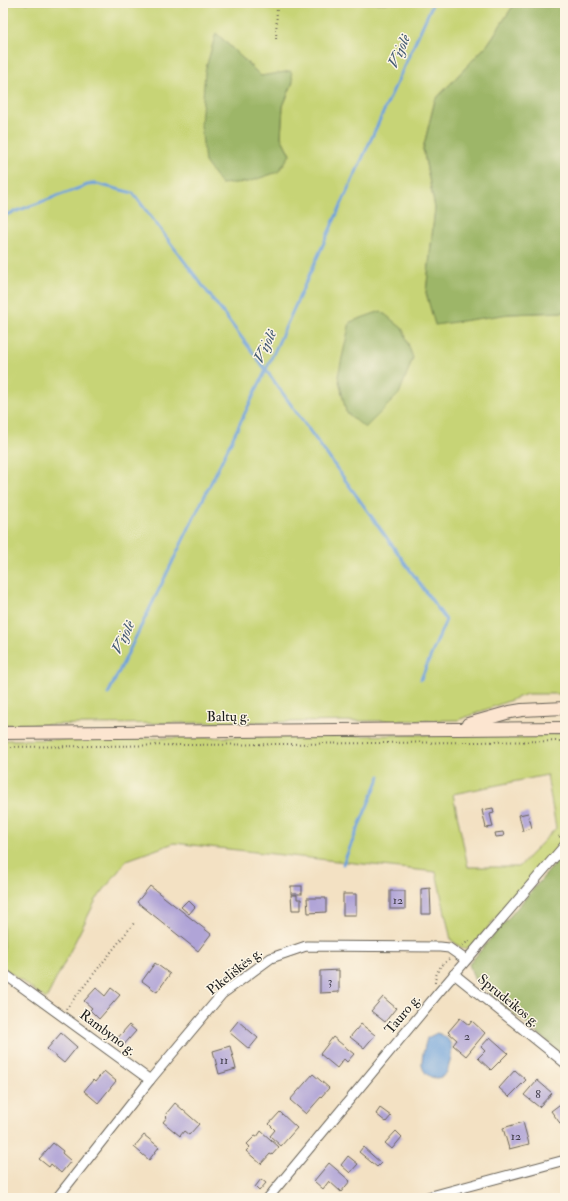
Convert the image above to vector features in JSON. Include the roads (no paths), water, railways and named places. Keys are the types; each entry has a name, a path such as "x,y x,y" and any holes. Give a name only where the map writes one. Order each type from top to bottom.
{"main road":[{"name":"Baltų g.","path":"453,729 510,712 565,708"},
{"name":"Baltų g.","path":"3,733 565,728"}],"street":[{"name":"Tauro g.","path":"268,1198 454,974 563,848"},
{"name":"Pikeliškės g.","path":"57,1198 150,1080 222,994 271,958 306,946 440,947 449,948 466,960"},
{"name":"Rambyno g.","path":"3,973 150,1080"},
{"name":"Sprudeikos g.","path":"454,974 565,1063"},
{"path":"424,1198 565,1160"}],"water":[{"path":"437,1033 449,1041 451,1044 451,1053 448,1070 443,1076 435,1078 428,1075 423,1070 422,1062 427,1038"}],"waterway":[{"name":"Vijolė","path":"108,694 266,370 433,3"},
{"path":"3,216 93,183 133,193 266,370 446,620 421,679"},
{"path":"343,864 380,776"}]}
